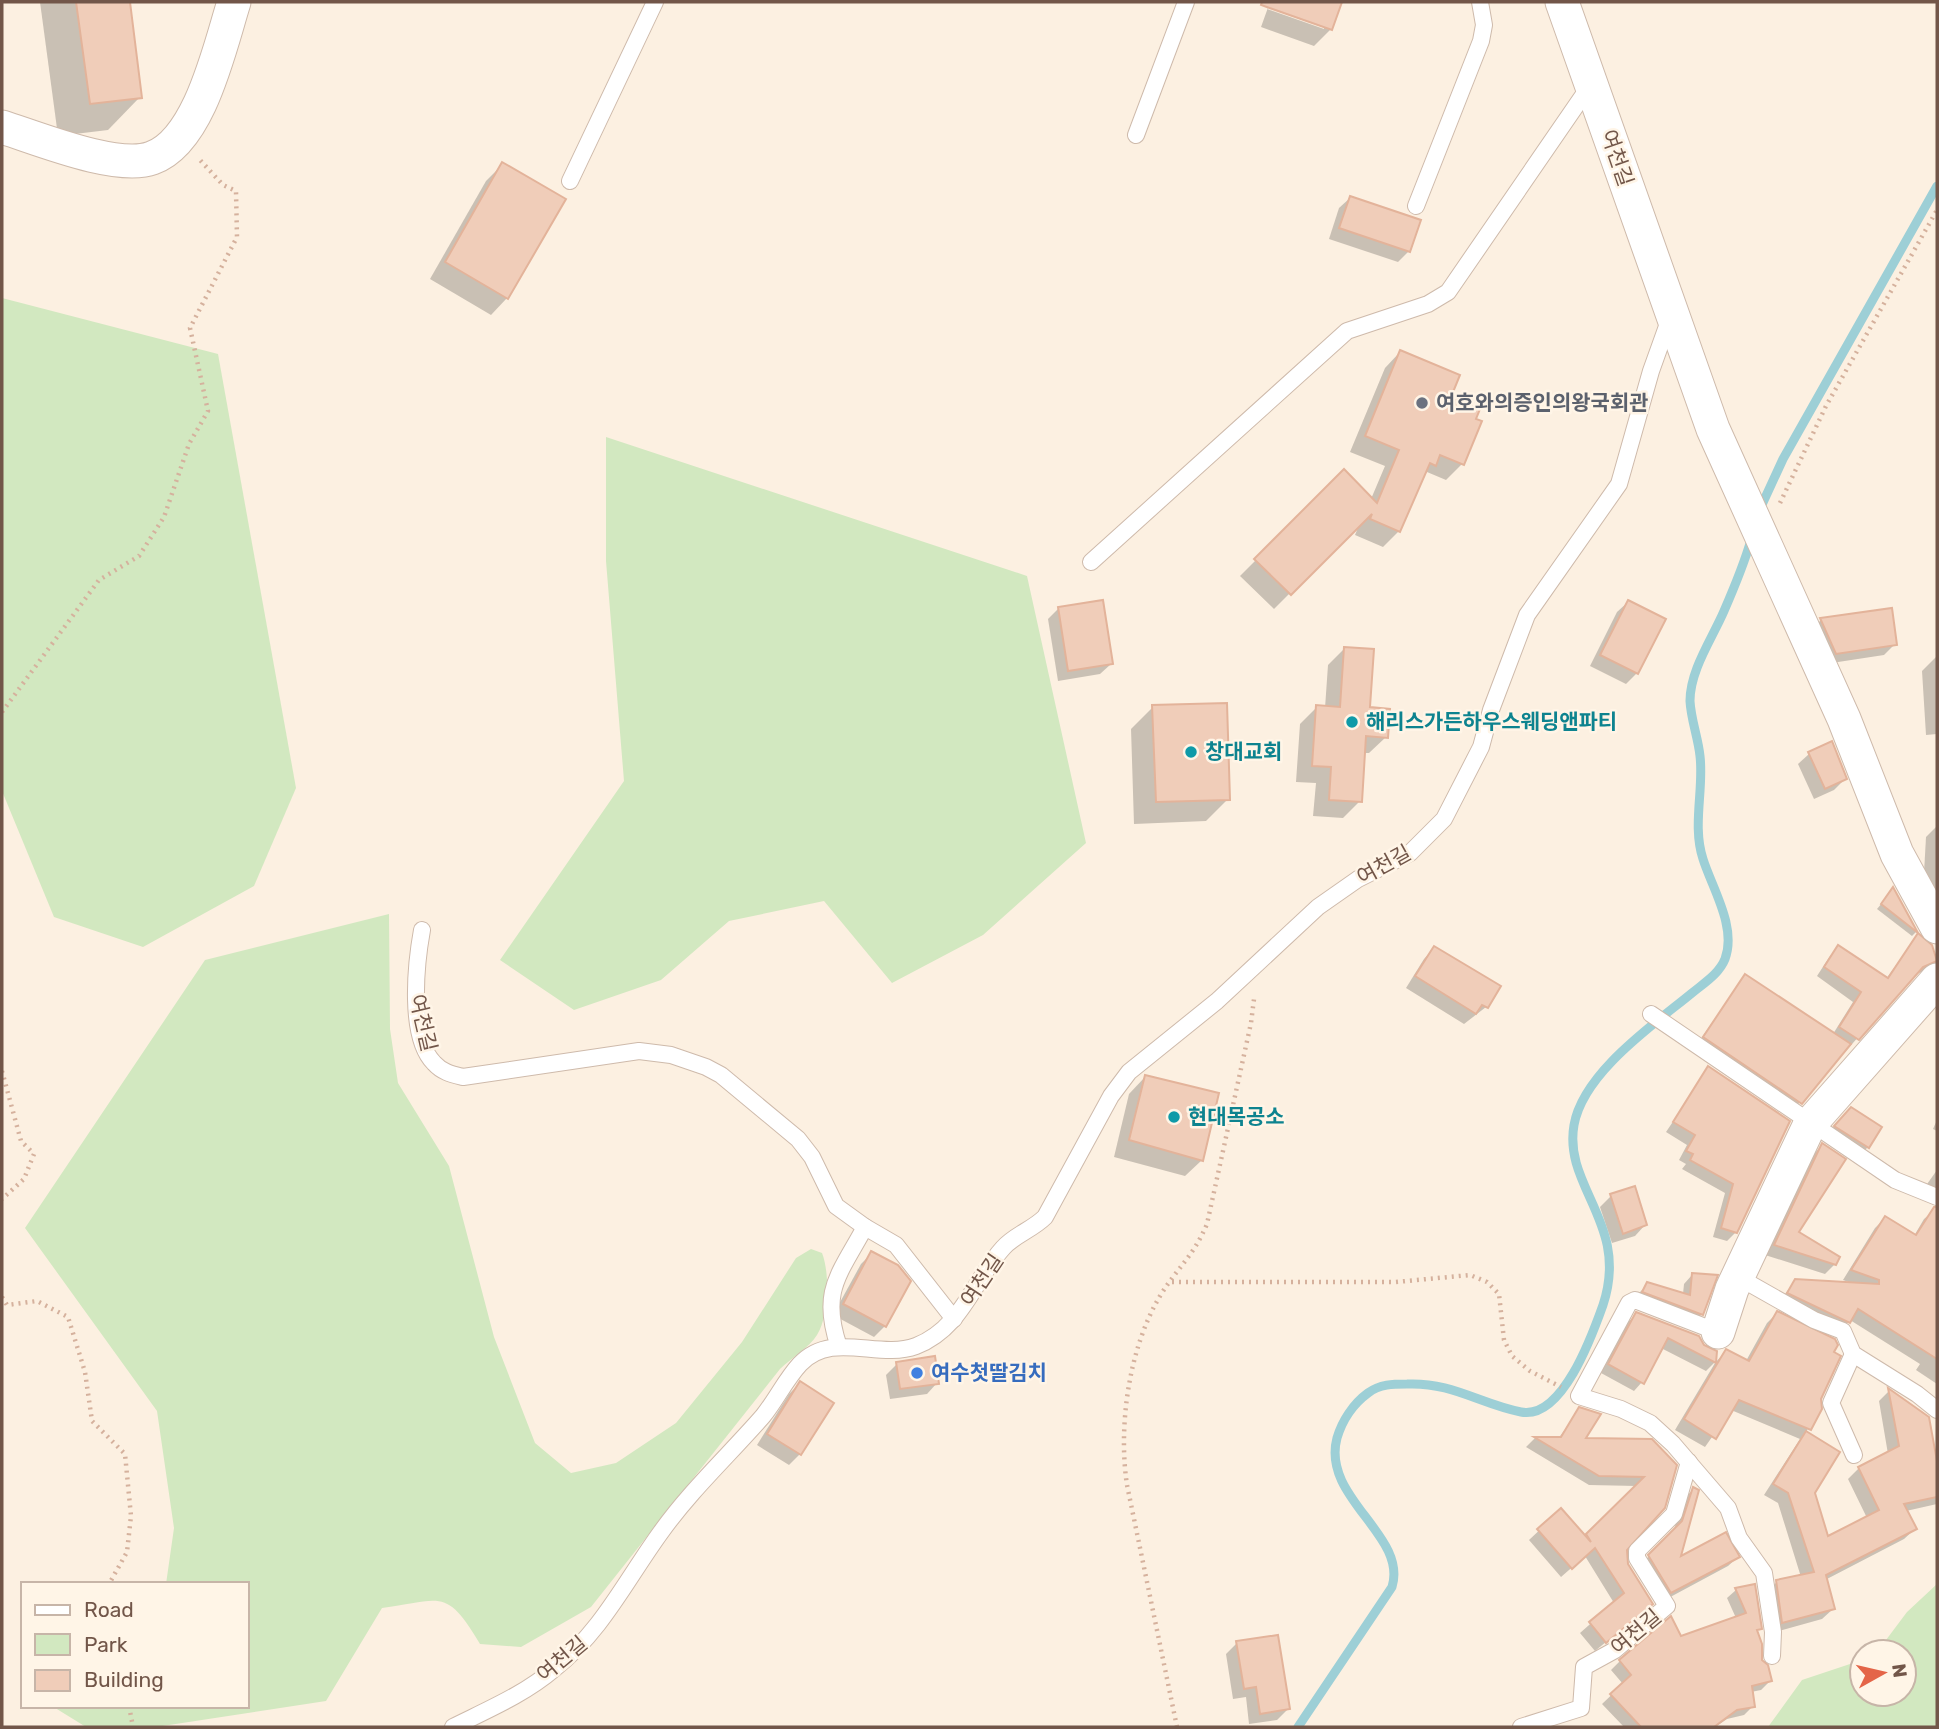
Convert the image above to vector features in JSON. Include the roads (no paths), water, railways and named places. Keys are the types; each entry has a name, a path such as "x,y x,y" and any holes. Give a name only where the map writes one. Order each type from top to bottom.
{"street":[{"path":"2,127 93,155 123,160 152,158 180,137 202,97 234,2"},
{"name":"여천길","path":"1562,2 1713,429 1762,508 1768,555 1844,719 1897,854 1937,927"},
{"path":"1718,1332 1738,1277 1810,1124 1937,979"}],"lane":[{"path":"570,181 655,2"},
{"path":"1136,135 1186,2"},
{"path":"1416,206 1481,41 1484,25 1480,2"},
{"path":"1091,562 1347,331 1428,304 1448,292 1591,84"},
{"name":"여천길","path":"453,1727 553,1670 590,1635 609,1613 661,1532 779,1397 799,1365 819,1352 838,1347 900,1350 931,1338 954,1319 1006,1245 1035,1227 1045,1217 1111,1096 1129,1072 1217,1001 1318,907 1358,878 1410,853 1444,819 1481,747 1491,710 1527,615 1619,484 1651,371 1671,314"},
{"name":"여천길","path":"422,930 414,984 422,1035 432,1062 447,1073 463,1077 639,1051 686,1059 721,1075 798,1139 812,1157 836,1206 896,1245 954,1319"},
{"path":"1651,1013 1895,1181 1937,1197"},
{"path":"838,1347 831,1321 830,1296 865,1227"},
{"path":"1738,1277 1814,1320 1843,1331 1853,1354 1917,1394 1937,1410"},
{"path":"1718,1332 1634,1300 1629,1303 1579,1396 1621,1409 1650,1423 1689,1462 1728,1508 1739,1538 1764,1573 1773,1632 1772,1656"},
{"path":"1853,1354 1831,1403 1854,1455"},
{"name":"여천길","path":"1521,1727 1581,1708 1584,1667 1615,1650 1667,1606 1637,1558 1637,1551 1674,1514 1689,1462"}],"waterway":[{"path":"1760,509 1783,459 1937,186"},
{"path":"1298,1727 1392,1587 1394,1568 1388,1550 1352,1498 1341,1479 1335,1459 1337,1438 1349,1413 1373,1390 1402,1384 1438,1386 1521,1412 1536,1411 1550,1403 1562,1390 1583,1355 1598,1319 1609,1277 1608,1251 1603,1229 1578,1168 1573,1147 1574,1125 1580,1106 1605,1069 1640,1035 1711,978 1725,959 1728,947 1726,921 1703,859 1698,834 1700,756 1690,701 1702,655 1731,594 1751,540"}],"place":[{"name":"여호와의증인의왕국회관","path":"1422,403"},
{"name":"해리스가든하우스웨딩앤파티","path":"1352,722"},
{"name":"창대교회","path":"1191,752"},
{"name":"현대목공소","path":"1174,1117"},
{"name":"여수첫딸김치","path":"917,1373"}]}
